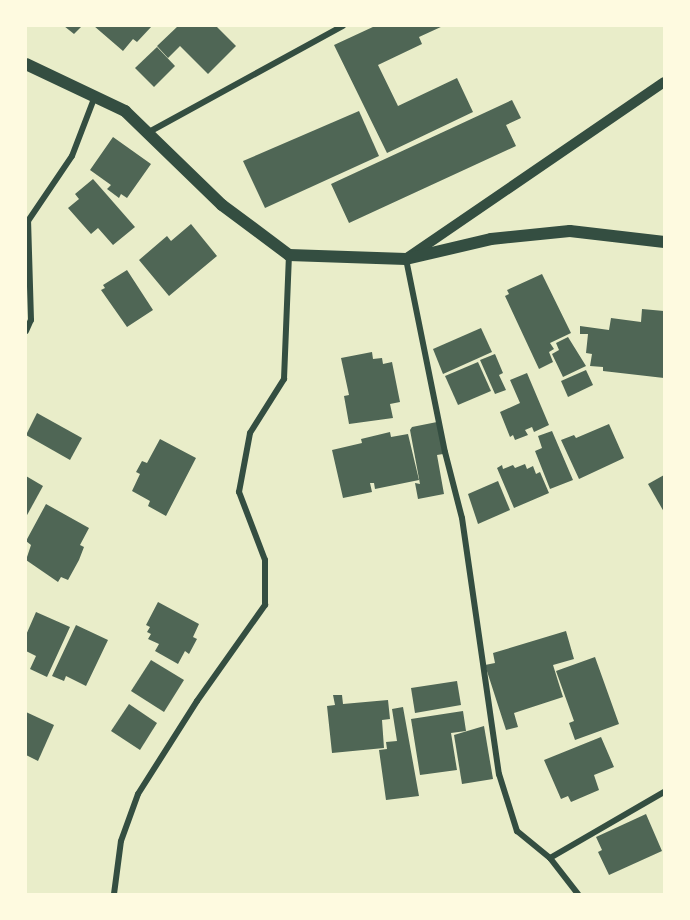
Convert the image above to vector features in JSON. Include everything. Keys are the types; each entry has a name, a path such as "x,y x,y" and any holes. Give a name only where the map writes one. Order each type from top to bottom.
{"main road":[{"path":"26,64 95,95 124,111 149,132 222,205 289,255 406,259 491,239 570,231 664,242"}],"street":[{"path":"149,132 343,26"},
{"path":"578,894 550,858 517,831 500,774 462,518 445,452 406,259 664,82"},
{"path":"26,331 31,320 27,222 72,156 95,95"},
{"path":"114,894 121,841 138,794 197,700 264,605 265,560 239,492 250,432 284,379 289,255"},
{"path":"550,858 664,792"}],"building":[{"path":"64,26 82,26 74,34"},
{"path":"94,26 152,26 137,42 133,39 123,51"},
{"path":"178,26 216,26 236,46 208,74 180,46 168,58 157,46"},
{"path":"375,26 443,26 419,37 422,44 378,65 398,106 457,78 473,112 387,153 334,45"},
{"path":"157,47 175,66 154,87 135,68"},
{"path":"512,100 521,118 506,125 516,146 349,223 331,184"},
{"path":"359,111 379,156 265,208 243,161"},
{"path":"113,137 151,164 127,198 121,194 119,198 107,189 111,185 90,170"},
{"path":"93,179 135,227 113,245 98,228 91,234 68,208 79,199 75,194"},
{"path":"191,224 217,256 169,296 139,260 167,236 171,241"},
{"path":"127,270 153,310 127,327 101,290 105,288 103,285"},
{"path":"542,274 571,333 550,343 554,349 549,352 553,362 539,369 505,296 509,294 507,290"},
{"path":"642,309 664,311 664,378 603,371 603,367 590,366 592,354 586,353 588,334 580,334 580,326 609,330 611,318 641,322"},
{"path":"481,328 492,352 443,374 433,349"},
{"path":"568,337 586,366 563,377 552,354 559,350 556,343"},
{"path":"372,352 373,359 382,358 383,364 392,362 400,402 390,404 393,418 349,424 344,396 349,395 341,358"},
{"path":"495,354 503,373 499,375 506,390 495,394 480,360"},
{"path":"478,362 491,391 458,405 445,376"},
{"path":"586,370 593,385 568,397 561,381"},
{"path":"527,373 549,425 534,432 532,427 525,430 528,435 515,440 513,435 510,437 500,412 520,403 510,380"},
{"path":"37,413 82,438 70,460 26,435"},
{"path":"437,422 443,454 437,455 444,494 418,499 415,483 420,484 410,430 412,427"},
{"path":"609,424 624,458 579,479 561,440 574,435 576,438"},
{"path":"552,431 573,480 550,489 535,451 542,448 538,436"},
{"path":"390,432 391,437 408,434 419,480 375,489 374,483 370,483 372,492 343,498 332,450 362,443 361,439"},
{"path":"160,439 196,458 166,516 148,506 150,501 132,491 140,474 136,472 142,461 147,463"},
{"path":"525,464 527,469 533,466 536,474 540,472 549,493 514,508 497,468 502,465 503,469 513,465 515,468"},
{"path":"664,475 664,512 648,484"},
{"path":"26,476 43,486 26,517"},
{"path":"498,481 510,510 478,524 468,494"},
{"path":"46,504 89,528 80,545 84,547 79,560 68,580 61,577 58,582 26,560 31,545 26,541"},
{"path":"158,602 199,624 193,637 197,639 189,654 185,651 178,664 155,651 159,644 148,639 151,634 147,632 150,627 146,625"},
{"path":"36,612 70,627 47,677 30,669 36,656 26,651 26,635"},
{"path":"76,625 108,640 86,686 66,676 64,681 52,676"},
{"path":"566,631 574,659 553,665 563,697 514,713 518,727 506,730 485,665 495,663 493,653"},
{"path":"595,657 619,724 575,740 569,723 574,721 556,671"},
{"path":"151,660 184,680 164,712 131,691"},
{"path":"457,681 461,705 415,713 411,688"},
{"path":"333,695 342,695 343,704 388,700 390,719 382,720 384,748 332,753 327,706 335,705"},
{"path":"129,704 157,723 140,750 111,731"},
{"path":"403,707 419,796 386,800 379,750 387,749 386,742 397,741 392,709"},
{"path":"463,711 466,731 451,733 457,770 420,775 411,719"},
{"path":"26,712 54,725 38,761 26,755"},
{"path":"484,726 493,779 462,784 454,735"},
{"path":"601,737 614,767 594,775 599,790 571,802 568,796 561,799 544,760"},
{"path":"646,814 662,851 609,875 598,852 602,850 596,837"}]}
